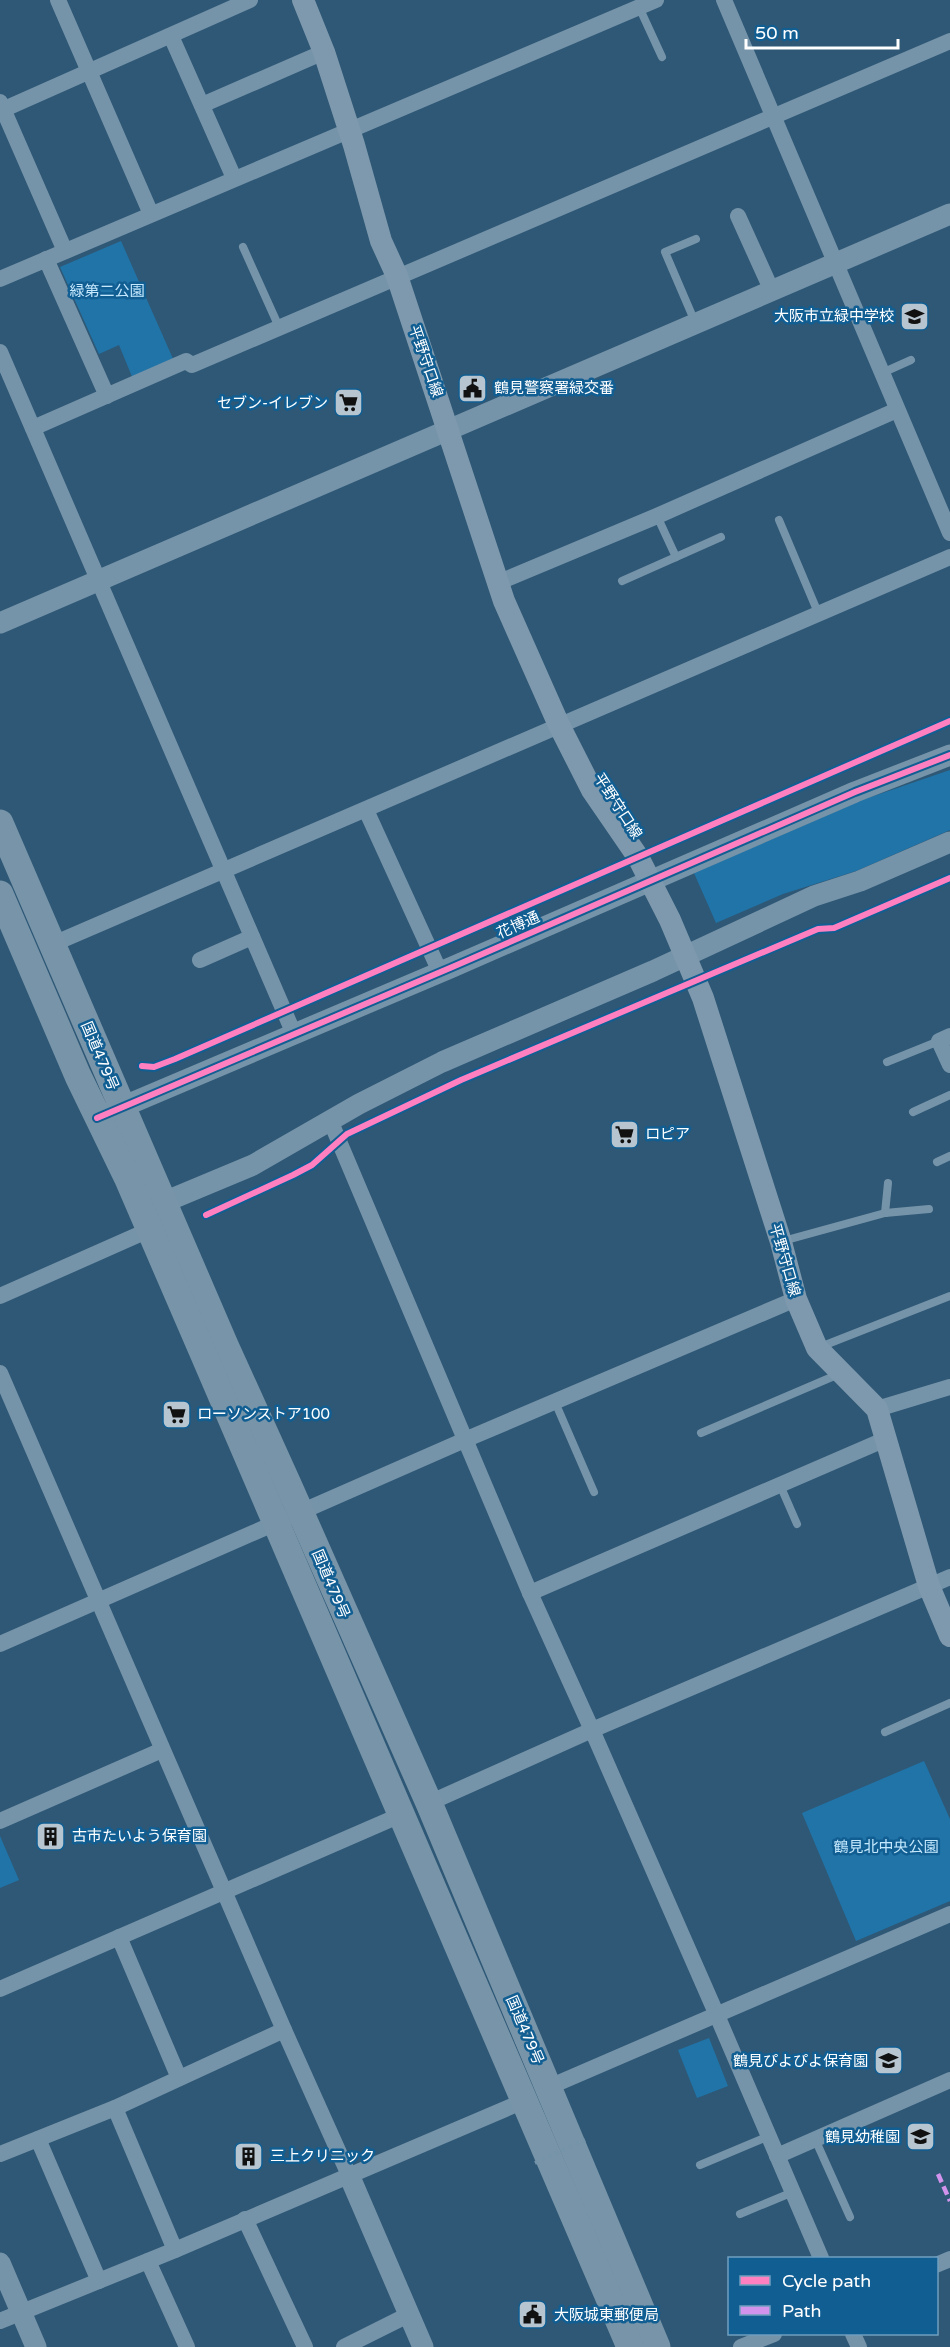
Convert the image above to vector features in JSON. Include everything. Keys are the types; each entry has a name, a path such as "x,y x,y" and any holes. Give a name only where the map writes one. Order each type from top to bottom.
{"highway":[{"name":"国道479号","path":"0,823 122,1107 156,1216 288,1517 403,1814 630,2347"},
{"name":"国道479号","path":"0,894 97,1118 156,1216"},
{"name":"国道479号","path":"288,1517 429,1803 657,2347"}],"main road":[{"name":"平野守口線","path":"303,0 324,52 381,241 397,276 497,583 559,725 600,804 638,857 670,920 703,998 781,1242 796,1299 817,1348 877,1409 929,1586 950,1636"}],"street":[{"path":"58,0 152,214"},
{"path":"65,251 1,107 90,72 250,0"},
{"path":"0,279 656,0"},
{"path":"724,0 836,263 838,274 950,533"},
{"path":"171,36 234,178"},
{"path":"33,428 186,361 192,364 950,41"},
{"path":"202,105 324,52"},
{"path":"0,622 950,214"},
{"path":"738,216 772,291"},
{"path":"46,259 107,396"},
{"path":"0,352 294,1034"},
{"path":"497,583 657,516 897,410"},
{"path":"53,944 950,557"},
{"name":"花博通","path":"97,1118 855,792 950,755"},
{"path":"366,810 440,972"},
{"path":"0,1296 156,1216 330,1120 442,1062 684,956 814,896 860,881 950,842"},
{"path":"200,960 252,937"},
{"path":"944,1039 950,1065"},
{"path":"330,1120 467,1439 530,1593 717,2013 820,2257"},
{"path":"0,1644 467,1439 796,1299"},
{"path":"0,1373 423,2347"},
{"path":"877,1409 950,1387"},
{"path":"530,1593 886,1439"},
{"path":"429,1803 592,1730 950,1577"},
{"path":"0,1821 162,1750"},
{"path":"0,1989 403,1814"},
{"path":"549,2087 950,1914"},
{"path":"119,1937 180,2078"},
{"path":"0,2154 115,2108 284,2030"},
{"path":"777,2156 950,2080"},
{"path":"0,2321 175,2250 524,2101"},
{"path":"115,2108 175,2250"},
{"path":"38,2139 99,2281"},
{"path":"245,2219 305,2347"},
{"path":"148,2261 187,2347"},
{"path":"0,2263 36,2347"},
{"path":"344,2347 408,2315"},
{"path":"741,2347 771,2335"}],"lane":[{"path":"639,7 662,57"},
{"path":"695,324 665,252 696,239"},
{"path":"243,247 279,327"},
{"path":"882,373 911,360"},
{"path":"657,516 676,557"},
{"path":"779,520 819,615"},
{"path":"622,581 721,537"},
{"path":"887,1062 944,1039"},
{"path":"913,1112 950,1095"},
{"path":"937,1162 950,1156"},
{"path":"885,1213 888,1183"},
{"path":"781,1242 885,1213 928,1209"},
{"path":"817,1348 950,1296"},
{"path":"701,1433 842,1373"},
{"path":"555,1401 594,1492"},
{"path":"780,1485 797,1524"},
{"path":"885,1732 950,1703"},
{"path":"700,2165 769,2136"},
{"path":"815,2139 850,2217"},
{"path":"740,2214 793,2192"}],"path":[{"path":"535,2163 585,2140"}],"green space":[{"name":"緑第二公園","path":"121,241 174,361 133,379 119,345 99,354 60,267"},
{"path":"950,770 950,830 856,871 783,894 716,923 694,873 862,800"},
{"name":"鶴見北中央公園","path":"924,1761 950,1819 950,1901 856,1941 802,1813"},
{"path":"0,1836 19,1880 0,1888"},
{"path":"709,2038 728,2086 697,2098 678,2050"}],"marked path":[{"path":"938,2174 950,2201"}],"cycle path":[{"path":"142,1066 154,1067 175,1059 950,721"},
{"path":"97,1118 855,792 950,755"},
{"path":"206,1215 312,1165 347,1134 461,1080 818,929 834,928 950,878"}],"place":[{"name":"大阪市立緑中学校","path":"915,316"},
{"name":"鶴見警察署緑交番","path":"473,388"},
{"name":"セブン-イレブン","path":"349,403"},
{"name":"ロピア","path":"624,1134"},
{"name":"ローソンストア100","path":"176,1414"},
{"name":"古市たいよう保育園","path":"51,1836"},
{"name":"鶴見ぴよぴよ保育園","path":"889,2061"},
{"name":"鶴見幼稚園","path":"921,2137"},
{"name":"三上クリニック","path":"249,2156"},
{"name":"大阪城東郵便局","path":"533,2315"}]}
